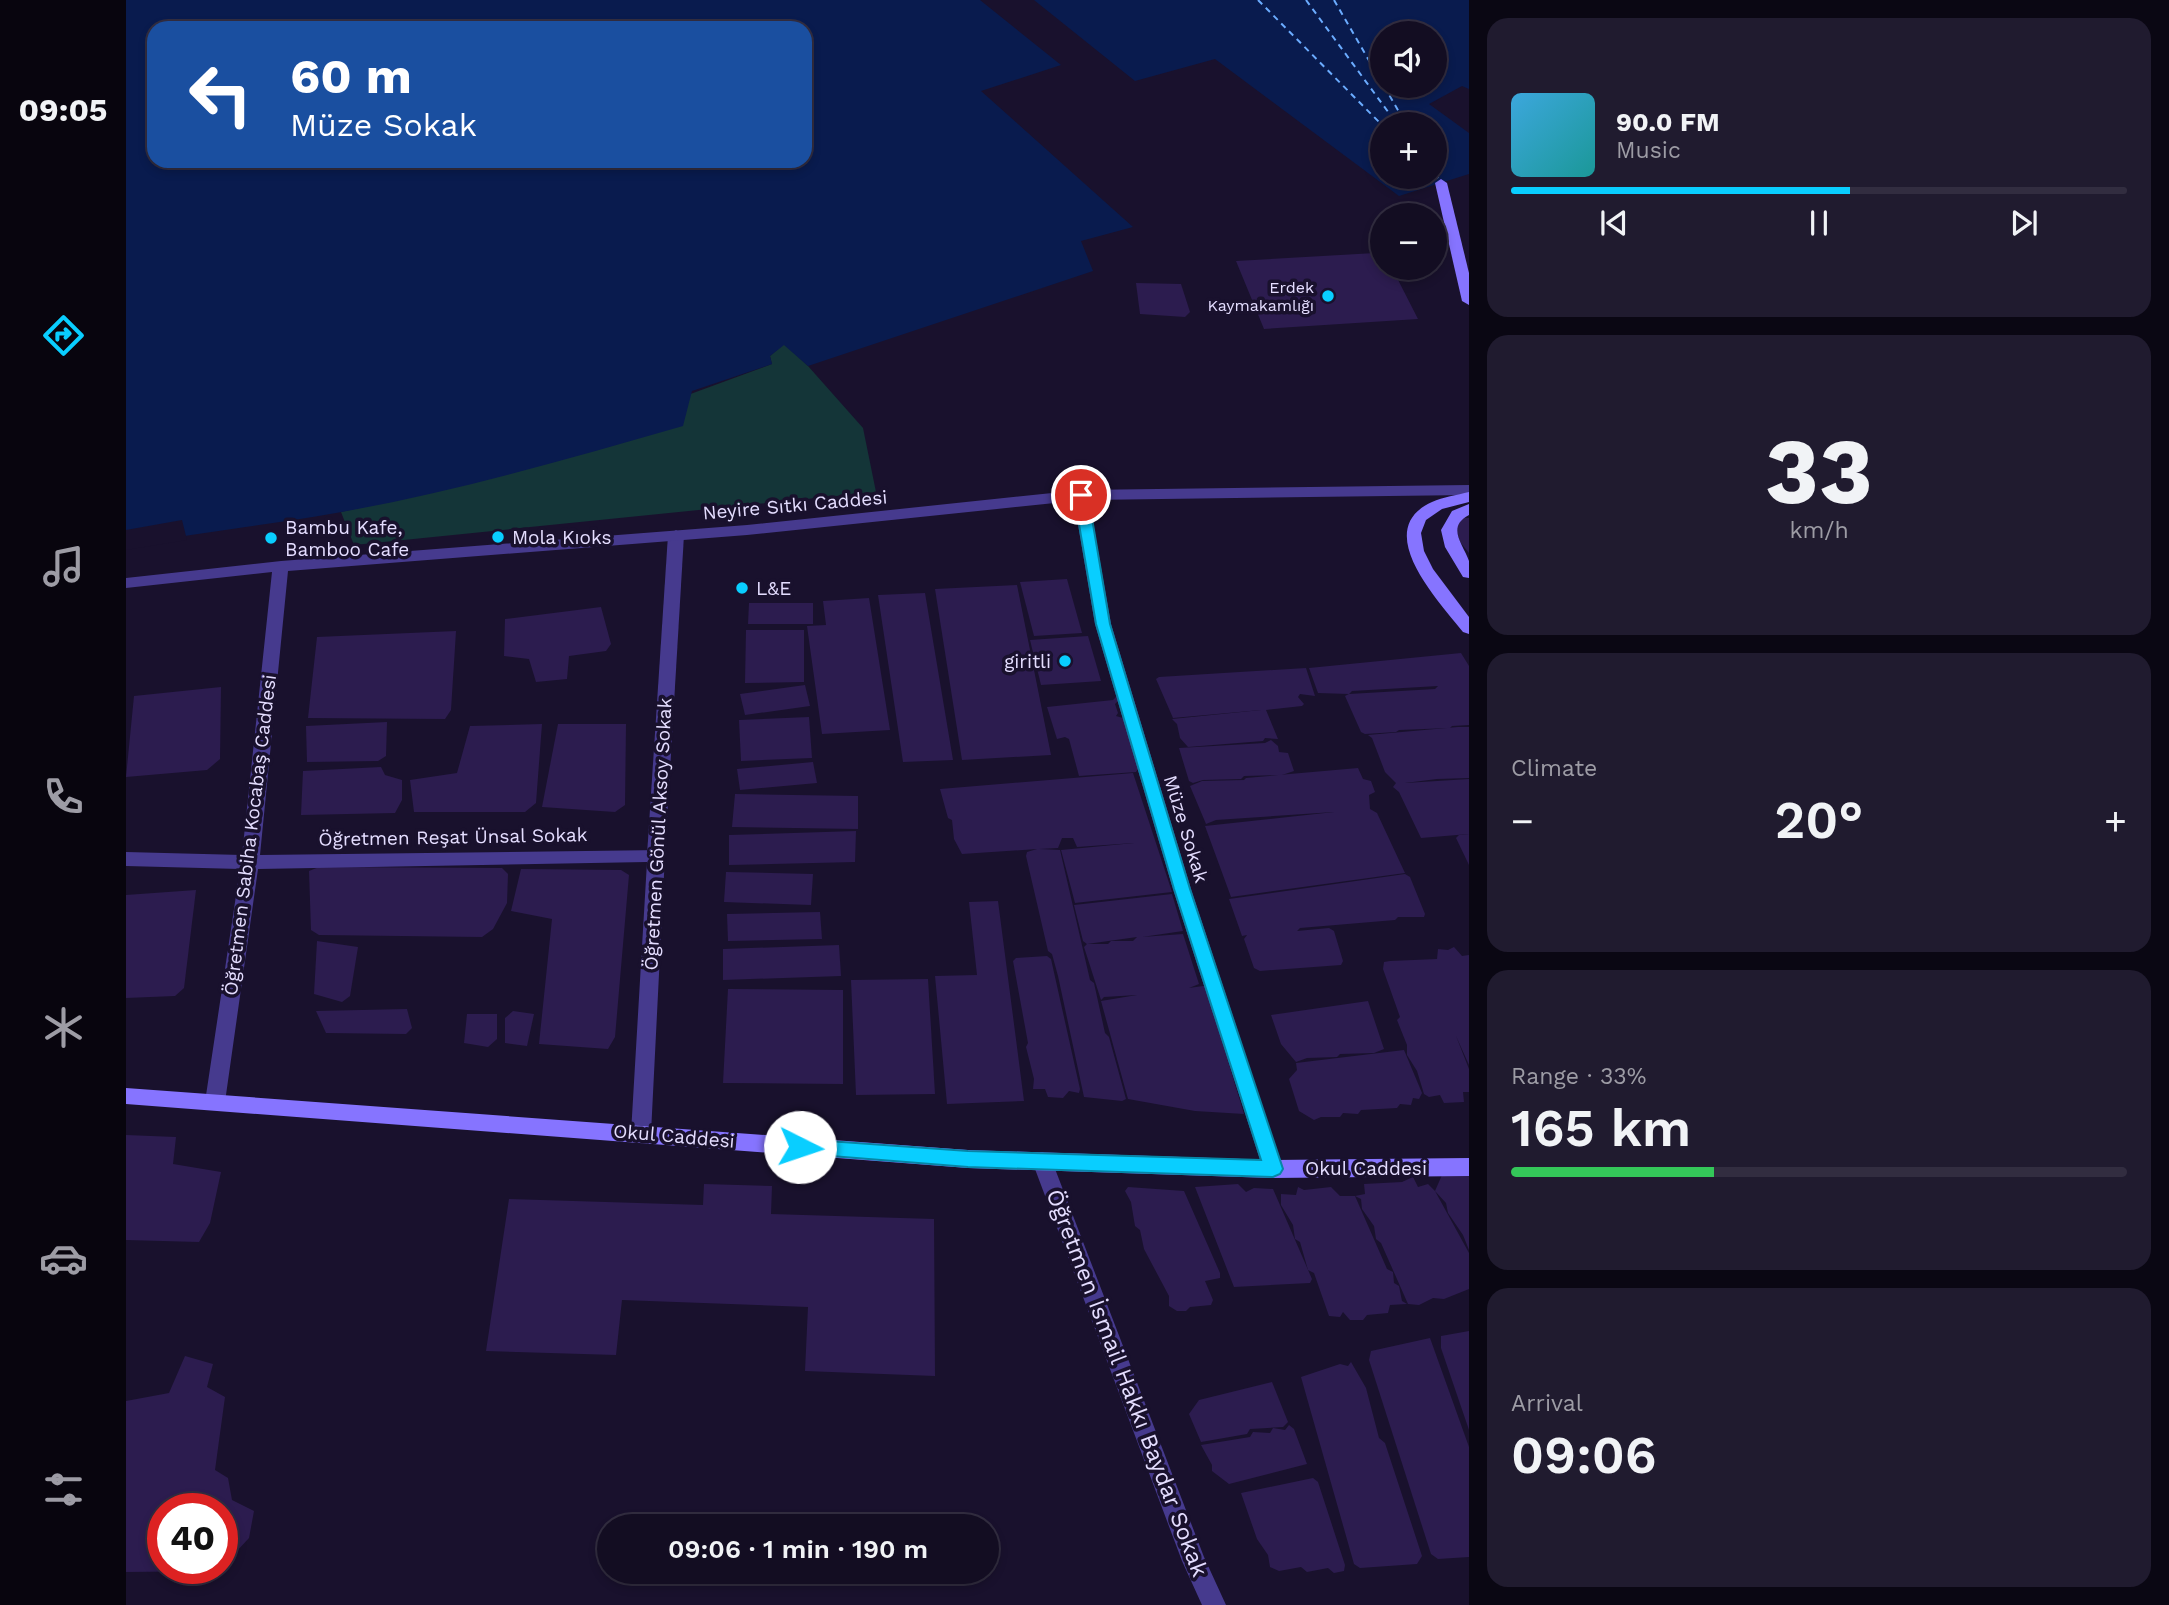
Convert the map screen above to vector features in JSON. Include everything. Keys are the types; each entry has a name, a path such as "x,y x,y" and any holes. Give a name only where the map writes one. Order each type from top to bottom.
{"street":[{"path":"1442,189 1469,301"},
{"name":"Neyire Sıtkı Caddesi","path":"126,583 281,566 676,535 1081,495 1469,490"},
{"name":"Müze Sokak","path":"1081,495 1103,624 1182,889 1273,1169"},
{"path":"1469,497 1448,501 1429,510 1414,527 1412,544 1427,572 1469,628"},
{"path":"1469,509 1454,520 1448,529 1447,537 1469,573"},
{"name":"Öğretmen Gönül Aksoy Sokak","path":"641,1133 676,535"},
{"name":"Öğretmen Sabiha Kocabaş Caddesi","path":"215,1102 250,862 281,566"},
{"name":"Öğretmen Reşat Ünsal Sokak","path":"126,859 250,862 656,855"},
{"name":"Okul Caddesi","path":"126,1096 800,1147 1042,1161 1273,1169 1469,1167"},
{"name":"Öğretmen İsmail Hakkı Baydar Sokak","path":"1042,1161 1194,1561 1214,1605"}],"green space":[{"path":"784,344 808,366 863,428 876,492 354,545 341,512 413,496 772,364 770,356"}],"water":[{"path":"126,0 980,0 1061,65 981,91 1133,227 1081,241 1093,271 808,366 784,345 770,356 772,364 692,391 683,426 424,495 336,513 126,546"},
{"path":"1034,0 1469,0 1469,89 1462,86 1447,94 1447,21 1370,21 1370,98 1440,98 1429,104 1440,112 1370,112 1370,174 1215,59 1135,81"},
{"path":"1447,117 1469,133 1469,174 1447,181"},
{"path":"1390,189 1421,189 1399,196"}],"pier":[{"path":"182,520 187,540 126,550 126,530"}],"building":[{"name":"Erdek Kaymakamlığı","path":"1370,253 1370,280 1398,280 1418,319 1264,329 1236,261"},
{"path":"1136,283 1181,284 1190,312 1185,317 1140,314"},
{"path":"1463,518 1469,518 1469,553 1460,542 1456,527"},
{"path":"1067,579 1082,633 1034,636 1020,582"},
{"path":"1017,585 1051,755 962,760 935,589"},
{"path":"925,593 953,760 903,762 878,595"},
{"path":"869,598 890,730 822,734 807,626 826,625 823,601"},
{"path":"749,603 813,603 813,624 748,624"},
{"path":"601,607 611,644 606,651 569,656 567,679 536,682 529,659 504,656 505,619"},
{"path":"746,630 804,630 804,682 745,683"},
{"path":"456,631 451,710 445,719 308,718 317,637"},
{"name":"giritli","path":"1088,636 1101,681 1041,685 1030,640"},
{"path":"1461,653 1469,666 1469,725 1365,734 1361,732 1345,696 1349,694 1318,693 1309,668","holes":["1438,686 1435,689 1349,694 1352,691"]},
{"path":"1306,668 1315,696 1300,694 1298,697 1304,704 1302,706 1266,710 1278,739 1265,738 1263,741 1188,747 1180,738 1177,724 1172,719 1261,710 1173,718 1156,679 1159,677"},
{"path":"805,685 810,706 745,715 740,694"},
{"path":"221,687 220,759 207,770 126,777 134,696"},
{"path":"1116,697 1120,699 1115,704 1118,713 1116,716 1126,719 1138,769 1136,772 1079,776 1069,739 1057,739 1047,707 1113,700"},
{"path":"809,717 812,758 741,761 739,720"},
{"path":"387,722 386,756 378,761 307,762 306,726"},
{"path":"542,724 536,803 525,812 414,812 410,780 457,773 470,726"},
{"path":"558,724 626,724 625,805 615,812 542,807"},
{"path":"1469,727 1469,778 1405,783 1469,779 1469,834 1421,838 1399,792 1393,787 1396,783 1385,772 1372,738 1368,735"},
{"path":"1271,740 1278,746 1279,752 1288,753 1294,771 1282,775 1244,776 1241,779 1203,780 1193,783 1189,781 1179,748 1265,743"},
{"path":"813,762 817,783 740,790 737,769"},
{"path":"381,767 385,775 402,780 402,800 395,813 301,815 303,771"},
{"path":"1358,768 1363,779 1371,781 1375,792 1369,795 1370,809 1377,813 1405,873 1231,897 1205,826 1334,812 1216,820 1206,824 1190,786 1202,781 1244,780"},
{"path":"1133,773 1172,892 1075,903 1061,850 1134,843 1077,847 1073,838 1062,838 1058,848 1039,849 1060,850 1090,980 1094,983 1105,1033 1109,1037 1126,1099 1122,1101 1084,1097 1058,976 1052,954 1048,951 1026,856 1027,852 1037,849 962,854 954,839 952,820 948,818 940,789"},
{"path":"735,794 858,796 858,829 732,827"},
{"path":"856,831 855,862 729,865 729,835"},
{"path":"1469,834 1469,865 1456,838"},
{"path":"319,867 502,868 508,874 507,903 493,929 482,937 319,935 311,930 309,871"},
{"path":"521,869 621,870 629,875 615,1037 608,1049 539,1044 552,919 511,911"},
{"path":"726,872 813,874 811,905 724,902"},
{"path":"1405,874 1410,877 1424,917 1398,917 1395,920 1300,928 1297,931 1329,928 1334,931 1343,961 1341,965 1260,971 1254,968 1244,939 1247,935 1242,936 1229,899"},
{"path":"196,890 184,988 175,996 126,998 126,895"},
{"path":"1172,894 1183,931 1142,937 1183,934 1199,984 1189,988 1210,985 1218,1028 1244,1114 1195,1111 1128,1099 1101,1001 1137,995 1104,997 1101,1000 1084,947 1087,944 1083,941 1074,905","holes":["1137,937 1133,941 1087,944"]},
{"path":"998,901 1024,1101 947,1104 935,976 977,975 969,902"},
{"path":"820,912 822,939 728,941 727,914"},
{"path":"317,941 358,947 350,996 342,1002 314,994"},
{"path":"839,945 841,976 723,980 723,949"},
{"path":"1454,947 1462,956 1469,955 1469,1065 1456,1036 1469,1069 1469,1092 1463,1092 1464,1102 1444,1103 1440,1095 1429,1097 1424,1094 1417,1071 1407,1055 1407,1045 1397,1020 1400,1017 1383,969 1384,962 1437,959 1438,949 1448,950"},
{"path":"1047,956 1051,959 1080,1089 1079,1093 1069,1091 1063,1098 1048,1097 1045,1089 1033,1089 1034,1079 1026,1047 1028,1043 1013,961 1016,958"},
{"path":"928,979 935,1094 856,1095 851,980"},
{"path":"728,989 843,990 843,1084 723,1083"},
{"path":"1368,1001 1384,1049 1374,1053 1340,1054 1337,1057 1307,1058 1296,1062 1281,1044 1271,1015"},
{"path":"407,1009 412,1028 406,1034 326,1033 316,1011"},
{"path":"513,1011 534,1014 527,1046 505,1043 505,1018"},
{"path":"467,1014 497,1014 497,1039 488,1047 464,1043"},
{"path":"1404,1050 1422,1093 1419,1099 1413,1098 1411,1105 1361,1110 1358,1114 1343,1113 1340,1117 1321,1117 1314,1120 1299,1111 1289,1079 1297,1070 1296,1063"},
{"path":"126,1135 176,1137 173,1164 221,1172 210,1223 199,1242 126,1240"},
{"path":"1469,1170 1469,1250 1463,1235 1448,1213 1446,1203 1435,1191 1442,1175"},
{"path":"1413,1177 1418,1187 1428,1184 1435,1191 1469,1253 1469,1289 1444,1299 1433,1298 1419,1305 1408,1304 1381,1243 1376,1239 1374,1226 1362,1209 1361,1199 1355,1196 1365,1194 1364,1184 1402,1182"},
{"path":"704,1184 772,1186 771,1214 934,1219 935,1376 805,1371 808,1307 622,1300 616,1355 486,1351 509,1199 703,1205"},
{"path":"1238,1184 1246,1192 1254,1188 1273,1189 1312,1279 1310,1283 1234,1287 1195,1187"},
{"path":"1128,1187 1184,1191 1220,1273 1220,1278 1205,1281 1213,1300 1211,1305 1190,1307 1186,1311 1177,1311 1169,1306 1169,1296 1144,1249 1140,1230 1135,1226 1131,1202 1125,1191"},
{"path":"1298,1187 1304,1190 1331,1187 1340,1196 1355,1196 1387,1269 1393,1272 1394,1283 1399,1286 1402,1301 1407,1304 1390,1305 1388,1313 1367,1315 1363,1320 1350,1320 1343,1312 1340,1317 1329,1316 1314,1273 1308,1270 1300,1242 1295,1239 1293,1225 1281,1205 1281,1194 1296,1195"},
{"path":"1469,1331 1469,1430 1441,1348 1441,1336"},
{"path":"1430,1338 1469,1447 1469,1557 1438,1559 1431,1554 1369,1360 1371,1351"},
{"path":"185,1356 213,1364 207,1387 225,1397 215,1470 228,1478 231,1493 147,1493 147,1572 126,1572 126,1401 169,1393"},
{"path":"1351,1362 1366,1388 1379,1438 1385,1443 1422,1556 1417,1564 1360,1568 1354,1564 1301,1377 1340,1364 1348,1366"},
{"path":"1272,1382 1288,1422 1283,1427 1250,1429 1247,1434 1201,1442 1189,1414 1199,1400"},
{"path":"1289,1425 1294,1429 1307,1464 1229,1484 1212,1471 1212,1465 1201,1445 1250,1437 1253,1432 1270,1433 1273,1428 1285,1430"},
{"path":"1313,1478 1318,1482 1345,1565 1344,1571 1334,1573 1328,1568 1307,1572 1301,1567 1279,1571 1270,1567 1268,1555 1257,1539 1241,1493"},
{"path":"238,1503 254,1511 249,1538 238,1550"}],"ferry route":[{"path":"1258,0 1370,113"},
{"path":"1306,0 1388,112"},
{"path":"1334,0 1370,62"},
{"path":"1391,98 1399,112"}],"place":[{"name":"Erdek Kaymakamlığı","path":"1328,296"},
{"name":"Mola Kıoks","path":"498,537"},
{"name":"Bambu Kafe, Bamboo Cafe","path":"271,538"},
{"name":"L&E","path":"742,588"},
{"name":"giritli","path":"1065,661"}],"route":[{"path":"800,1147 968,1159 1273,1169 1182,889 1103,624 1081,495"}]}
